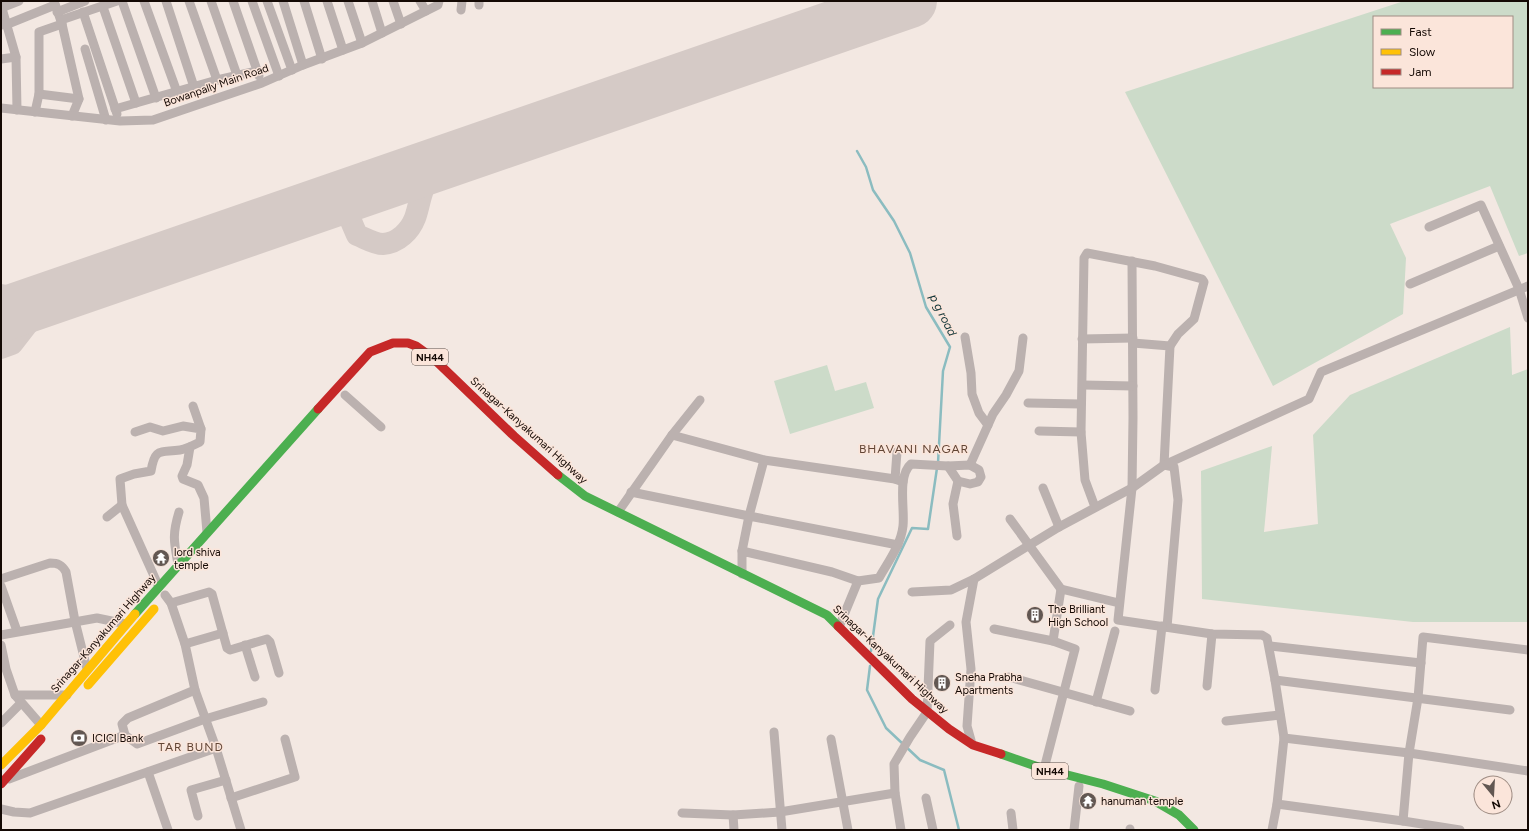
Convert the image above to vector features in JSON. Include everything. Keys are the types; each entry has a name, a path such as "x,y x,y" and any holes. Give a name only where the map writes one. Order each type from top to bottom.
{"highway":[{"name":"Srinagar-Kanyakumari Highway","path":"1,765 41,725 178,564 370,352 397,342 408,343 419,348 566,482 585,496 827,615 860,647 910,702"},
{"name":"Srinagar-Kanyakumari Highway","path":"467,404 580,504"},
{"path":"190,567 236,515"},
{"name":"Srinagar-Kanyakumari Highway","path":"687,557 822,623 851,652 925,715 946,737 976,756 1037,776 1099,790 1155,810 1176,823 1181,830"},
{"name":"Srinagar-Kanyakumari Highway","path":"81,693 168,592"},
{"name":"Srinagar-Kanyakumari Highway","path":"925,715 973,745 1044,769 1103,784 1155,801 1179,815 1194,830"},
{"path":"2,783 55,723"}],"street":[{"path":"17,110 16,57 4,25 1,7 19,1"},
{"path":"4,25 55,6 85,1"},
{"path":"62,24 61,20 117,1"},
{"path":"122,1 156,98"},
{"path":"144,1 177,92"},
{"path":"166,1 194,87"},
{"path":"189,1 217,80"},
{"path":"211,1 237,75"},
{"path":"233,1 262,83"},
{"path":"252,1 280,76"},
{"path":"267,1 292,70"},
{"path":"284,1 303,65"},
{"path":"304,1 322,58"},
{"path":"327,1 343,50"},
{"path":"348,1 362,43"},
{"path":"372,1 382,33"},
{"path":"393,1 401,24"},
{"path":"420,1 426,11"},
{"name":"Bowanpally Main Road","path":"1,108 106,120 153,120 262,83 303,65 362,43 438,5 439,1"},
{"path":"55,6 62,24 79,100 72,116"},
{"path":"102,6 136,103"},
{"path":"83,12 120,121"},
{"path":"35,112 39,94 39,32 62,24"},
{"path":"85,50 106,120"},
{"path":"1,59 16,57"},
{"path":"115,109 217,80 257,71"},
{"path":"39,94 79,100"},
{"path":"1429,227 1481,205 1519,289 1528,315"},
{"path":"1410,284 1499,246"},
{"path":"1095,507 1085,480 1081,432 1084,258 1087,253 1132,261 1202,279 1204,282 1194,319 1178,334 1170,346 1164,465"},
{"path":"1132,261 1132,488 1118,620 1212,634 1262,635 1267,638 1270,646 1284,738 1277,804 1272,830"},
{"path":"912,592 951,590 974,579 1059,527 1132,488 1164,465 1309,399 1321,372 1528,286"},
{"path":"965,337 971,372 972,394 979,413 988,425"},
{"path":"970,465 993,414 1006,396 1019,371 1023,338"},
{"path":"1082,339 1133,340 1170,346"},
{"path":"1082,385 1133,386"},
{"path":"346,395 381,427"},
{"path":"618,512 672,435 700,400"},
{"path":"1028,403 1081,404"},
{"path":"159,587 122,504 120,479 134,474 151,471 153,460 158,454 168,450 180,450 200,442 200,429 193,406"},
{"path":"135,432 150,427 163,431 183,426 200,429"},
{"path":"1039,430 1081,432"},
{"path":"672,435 764,460 899,480"},
{"path":"190,447 187,465 182,479 198,485 204,498 207,532"},
{"path":"742,551 832,572 858,581 879,578 898,544 903,526 897,452"},
{"path":"742,574 742,551 749,516 764,460"},
{"path":"899,480 907,467 911,464 948,466 970,465 979,470 981,478 978,482 970,484 958,481 948,466"},
{"path":"1155,690 1165,626 1178,500 1174,467 1164,465"},
{"path":"957,536 953,504 958,481"},
{"path":"1043,488 1059,527"},
{"path":"631,492 898,544"},
{"path":"107,517 122,504"},
{"path":"178,564 174,529 179,512"},
{"path":"1010,519 1061,589 1119,603"},
{"path":"1,579 50,563 58,563 63,566 66,572 75,621 87,670"},
{"path":"973,745 967,726 971,669 966,622 974,579"},
{"path":"839,627 858,581"},
{"path":"1,586 17,631"},
{"path":"1053,641 1061,589"},
{"path":"168,592 185,644 195,690 216,748 241,830"},
{"path":"171,603 209,592 212,594 227,648 230,650 266,639 270,642 279,673"},
{"path":"1,635 97,618 126,624"},
{"path":"901,830 895,793 894,764 910,736 925,715 930,641 950,625"},
{"path":"994,629 1053,641 1075,649 1044,769"},
{"path":"1096,702 1115,631"},
{"path":"185,644 223,633"},
{"path":"1207,686 1212,634"},
{"path":"1403,821 1409,753 1418,698 1423,637 1528,650"},
{"path":"1,645 6,669 15,695 41,725"},
{"path":"244,645 255,677"},
{"path":"1270,646 1421,663"},
{"path":"1009,677 1130,711"},
{"path":"1275,680 1510,710"},
{"path":"195,690 128,718 122,724 125,735 137,744 205,719 263,702"},
{"path":"15,695 66,695"},
{"path":"1,723 21,703"},
{"path":"1226,721 1280,715"},
{"path":"774,732 782,830"},
{"path":"2,783 125,735"},
{"path":"1284,738 1409,753 1528,771"},
{"path":"232,798 295,777 285,739"},
{"path":"831,739 848,830"},
{"path":"1,809 30,813 216,748"},
{"path":"148,772 168,830"},
{"path":"198,816 191,790 226,780"},
{"path":"1074,830 1079,786"},
{"path":"682,814 733,815 780,812 895,793"},
{"path":"926,798 932,830"},
{"path":"1277,804 1403,821 1419,827 1460,830"},
{"path":"1011,813 1013,830"},
{"path":"733,815 734,830"}],"green space":[{"path":"1404,1 1528,1 1528,253 1519,256 1490,186 1390,224 1406,258 1403,314 1273,386 1125,92"},
{"path":"1510,327 1512,375 1528,369 1528,622 1413,622 1202,599 1201,471 1272,446 1264,532 1318,524 1313,435 1350,395"},
{"path":"827,365 835,391 866,382 874,408 790,434 774,381"}],"waterway":[{"name":"p g road","path":"857,151 866,167 873,190 894,221 910,253 926,307 950,347 943,371 938,463"},
{"path":"871,651 878,599 912,528 928,529 937,468"},
{"path":"870,666 867,690 886,728 920,760 944,770 959,830"}],"taxiway":[{"path":"445,161 427,181 413,223 403,236 394,241 380,244 357,235 346,208 345,200 346,193 356,179 366,172 456,157"},
{"path":"1,295 38,302"},
{"path":"1,348 12,344 47,299"}],"runway":[{"path":"1,315 910,1"}],"traffic: fast":[{"path":"135,614 318,409"},
{"path":"558,475 585,496 827,615 838,626"},
{"path":"1001,754 1044,769 1103,784 1155,801 1179,815 1194,830"}],"traffic: slow":[{"path":"88,685 154,609"},
{"path":"1,765 41,725 135,614"}],"traffic: jam":[{"path":"318,409 370,352 393,343 408,343 416,346 434,359 514,436 558,475"},
{"path":"838,626 912,699 949,729 973,745 1001,754"},
{"path":"1,784 41,739"}],"place":[{"name":"lord shiva temple","path":"161,558"},
{"name":"The Brilliant High School","path":"1035,615"},
{"name":"Sneha Prabha Apartments","path":"942,683"},
{"name":"ICICI Bank","path":"79,738"},
{"name":"hanuman temple","path":"1088,801"}],"district":[{"name":"BHAVANI NAGAR","path":"914,449"},
{"name":"TAR BUND","path":"191,747"}]}
